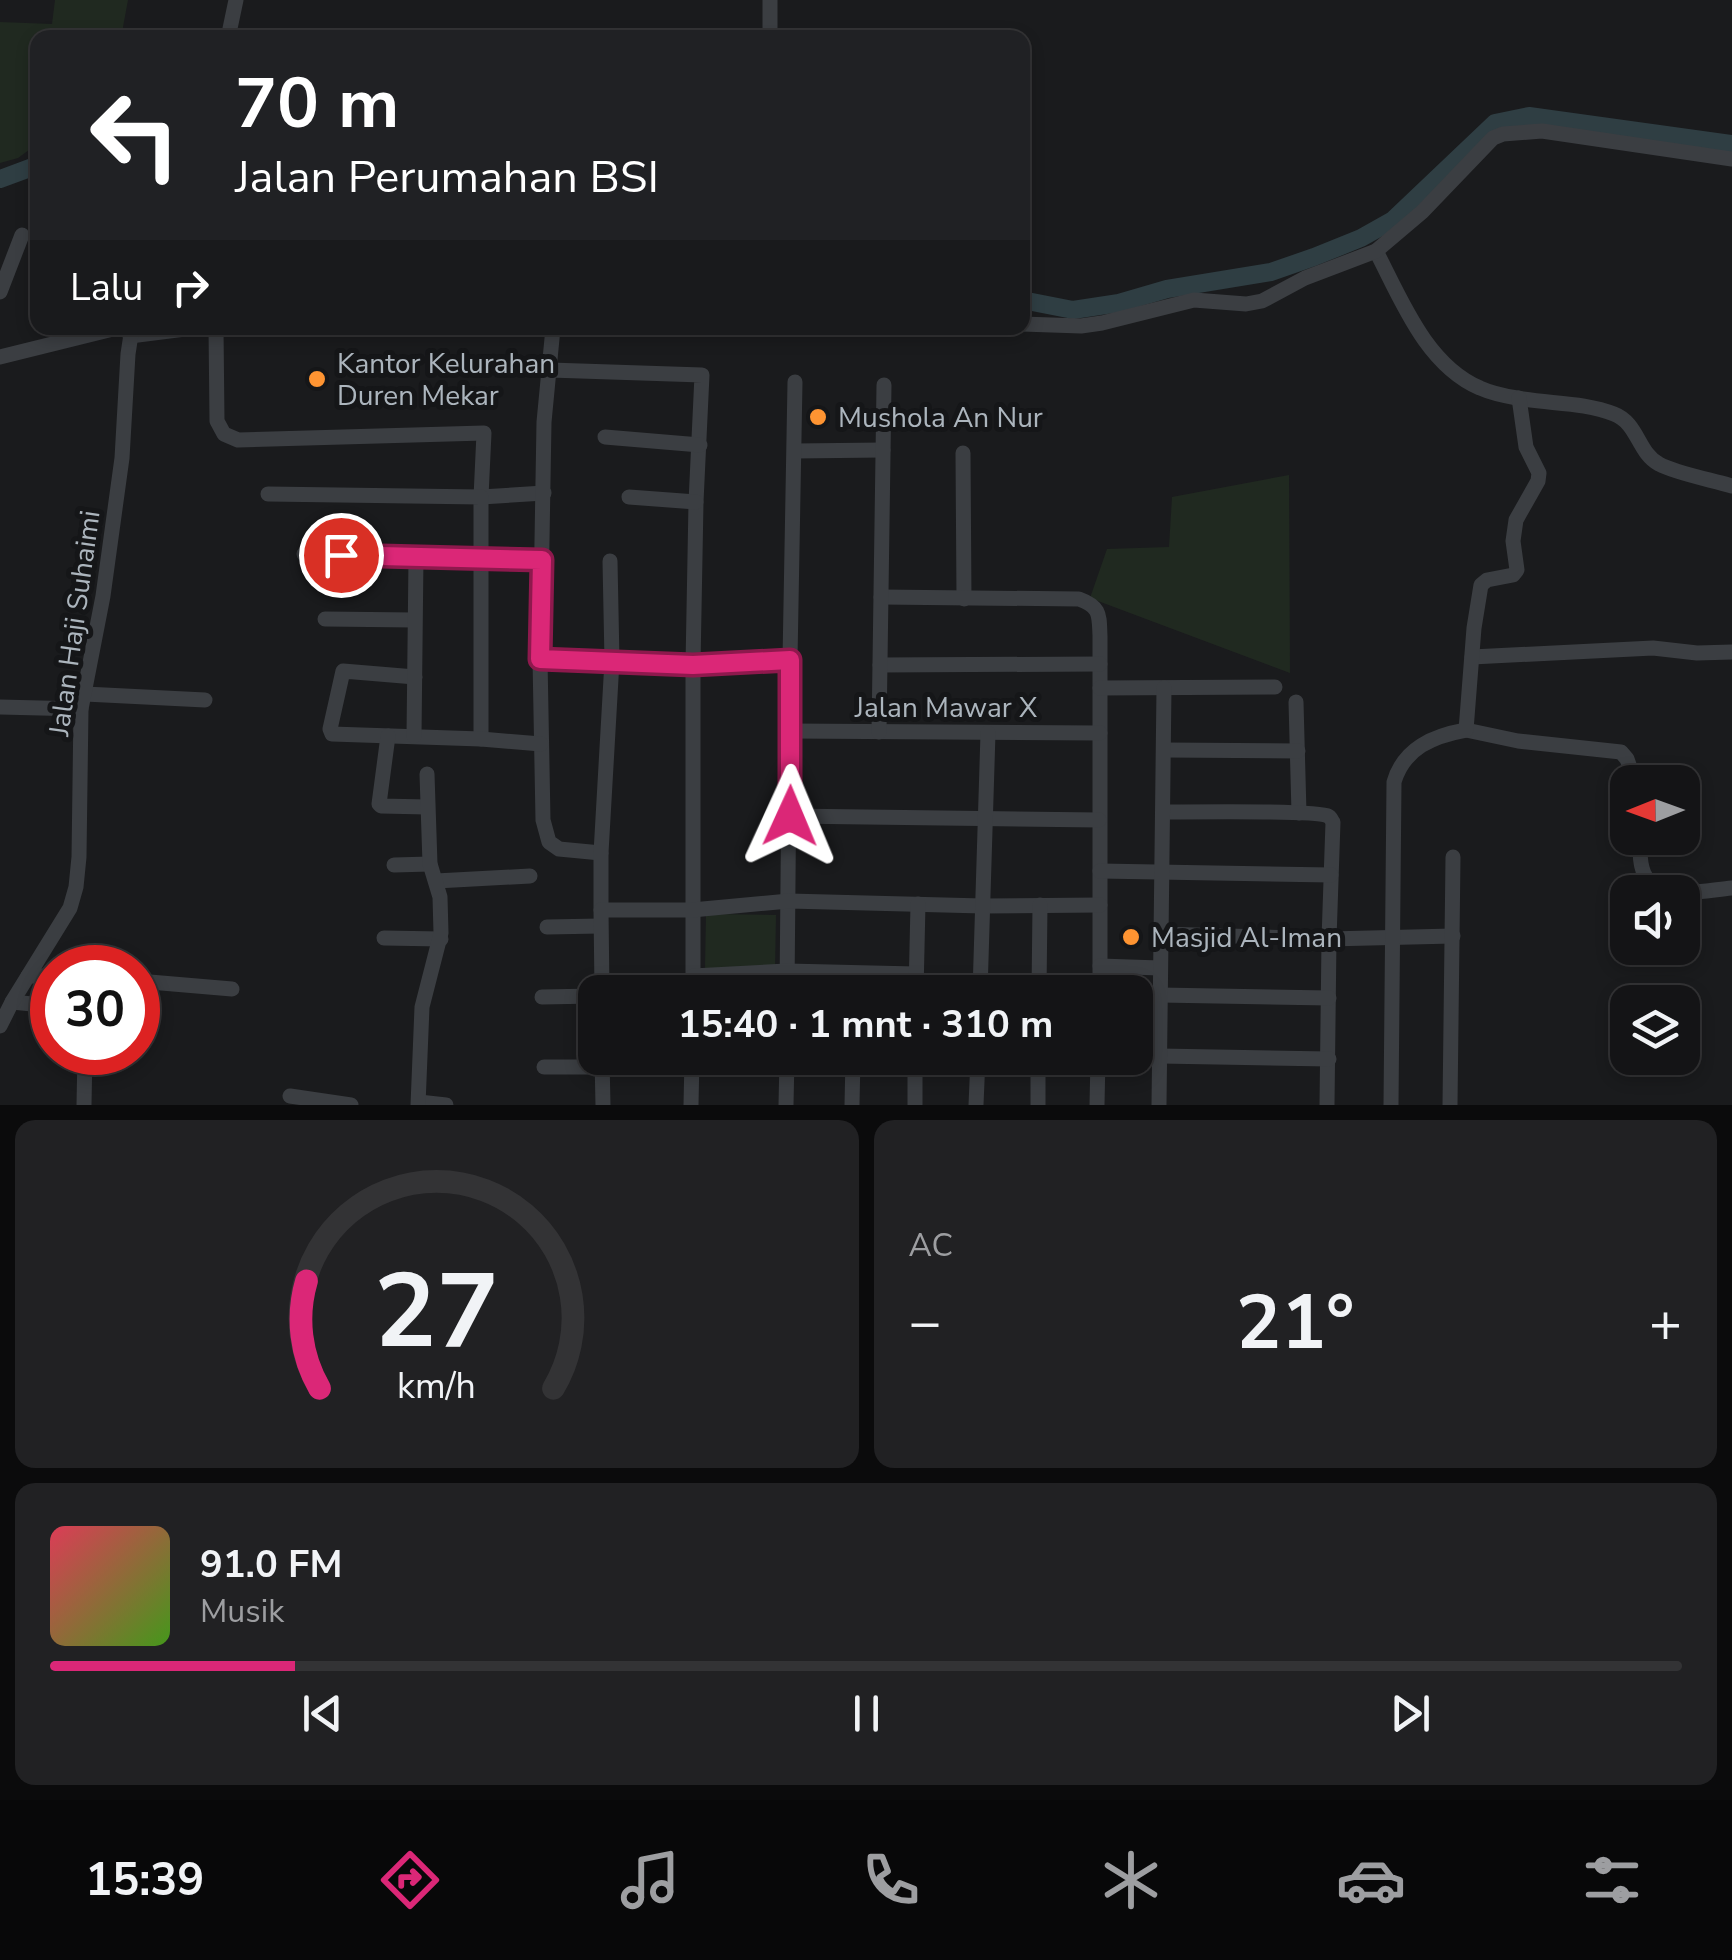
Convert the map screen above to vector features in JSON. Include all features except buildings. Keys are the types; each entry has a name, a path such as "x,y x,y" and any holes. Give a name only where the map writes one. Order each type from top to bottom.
{"street":[{"path":"230,30 236,0"},
{"path":"770,0 770,30"},
{"path":"1030,324 1102,323 1194,300 1262,302 1305,278 1376,250 1422,212 1494,138 1503,134 1542,132 1732,159"},
{"path":"0,292 22,235"},
{"path":"1376,250 1418,330 1460,377 1478,388 1519,398 1600,409 1620,416 1658,464 1732,486"},
{"path":"0,358 104,335"},
{"name":"Jalan Haji Suhaimi","path":"0,1026 70,908 76,887 83,702 103,596 122,458 127,335"},
{"path":"216,335 217,421 224,434 238,440 484,433 481,739"},
{"path":"552,335 544,422 540,659 543,820 549,842 558,848 601,853"},
{"path":"550,370 702,375 693,665 693,975"},
{"path":"787,975 795,382"},
{"path":"879,732 884,385"},
{"path":"1466,730 1481,585 1486,580 1513,575 1517,570 1513,541 1516,520 1538,481 1526,448 1519,398"},
{"path":"605,438 700,445"},
{"path":"794,451 883,450"},
{"path":"963,453 964,598"},
{"path":"268,494 544,494"},
{"path":"629,496 696,502"},
{"path":"304,554 542,560"},
{"path":"414,736 416,558"},
{"path":"602,975 601,853 612,662 610,561"},
{"path":"880,597 1079,599 1098,610 1100,975"},
{"path":"325,620 414,620"},
{"path":"1472,656 1653,648 1732,652"},
{"path":"540,659 693,665 790,660"},
{"path":"880,664 1100,664"},
{"path":"415,676 343,671 332,734 542,744"},
{"path":"1100,688 1274,687"},
{"path":"1159,1105 1164,688"},
{"path":"0,707 205,700"},
{"path":"1296,702 1299,814"},
{"path":"1391,1105 1394,782 1398,770 1415,748 1431,739 1466,730 1518,741 1620,752 1629,765"},
{"name":"Jalan Mawar X","path":"791,731 1100,733"},
{"path":"981,975 988,732"},
{"path":"388,736 379,804 426,806"},
{"path":"1165,750 1298,751"},
{"path":"427,774 430,864 442,914 440,940 422,1008 418,1103 446,1105"},
{"path":"1164,812 1331,817 1327,1105"},
{"path":"790,816 1100,820"},
{"path":"1640,855 1640,870 1660,889 1681,892 1732,888"},
{"path":"1450,1105 1453,857"},
{"path":"394,865 430,864"},
{"path":"1100,871 1331,874"},
{"path":"436,881 530,876"},
{"path":"547,927 600,918 789,901 1100,905"},
{"path":"758,975 787,971 916,974 918,904"},
{"path":"1039,975 1040,905"},
{"path":"1162,934 1453,936"},
{"path":"384,938 440,940"},
{"path":"1100,966 1160,968"},
{"path":"160,983 232,988"},
{"path":"1160,995 1329,998"},
{"path":"542,997 578,996"},
{"path":"12,1002 30,1004"},
{"path":"1160,1056 1329,1059"},
{"path":"544,1067 578,1064"},
{"path":"84,1105 85,1075"},
{"path":"602,1075 603,1105"},
{"path":"692,1075 692,1105"},
{"path":"786,1105 787,1075"},
{"path":"852,1105 853,1075"},
{"path":"915,1105 916,1075"},
{"path":"976,1105 977,1075"},
{"path":"1038,1075 1038,1105"},
{"path":"1097,1105 1098,1075"},
{"path":"290,1096 351,1105"}],"shaded area":[{"path":"55,0 128,0 124,30 30,30 30,149 18,158 0,163 0,22 52,24"},
{"path":"1289,475 1290,673 1090,598 1107,549 1169,547 1172,497"},
{"path":"706,914 776,915 775,969 705,969"}],"waterway":[{"path":"1030,302 1073,310 1119,303 1167,289 1271,272 1314,257 1393,220 1495,123 1529,116 1732,144"},
{"path":"0,179 30,168"}],"place":[{"name":"Kantor Kelurahan Duren Mekar","path":"317,379"},
{"name":"Mushola An Nur","path":"818,417"},
{"name":"Masjid Al-Iman","path":"1131,937"}],"route":[{"path":"341,555 542,560 540,659 693,665 790,660 790,816"}]}
